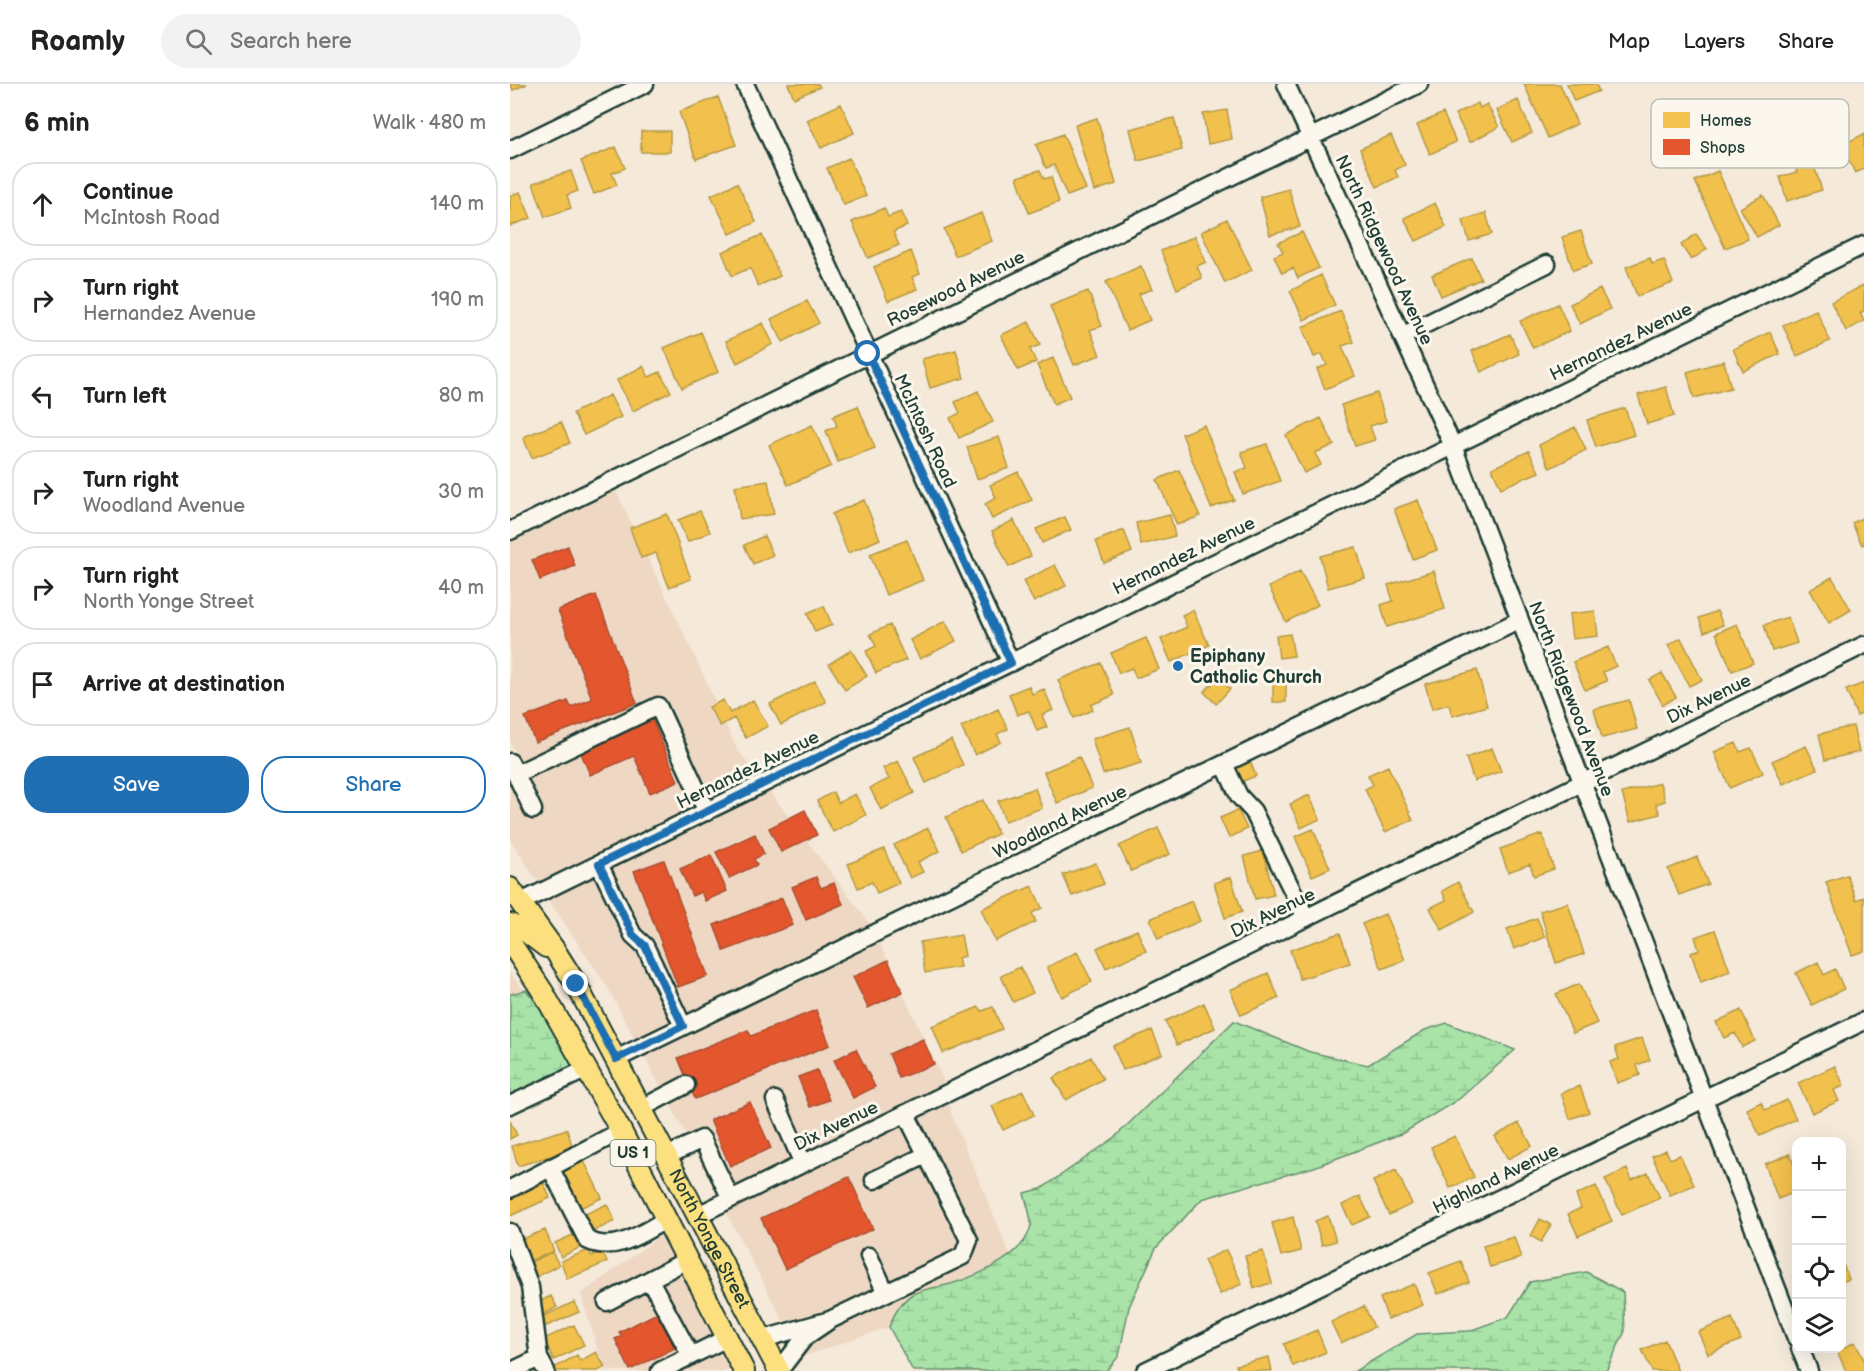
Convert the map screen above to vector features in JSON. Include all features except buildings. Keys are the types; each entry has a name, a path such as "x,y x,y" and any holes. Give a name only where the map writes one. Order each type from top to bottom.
{"main road":[{"name":"North Yonge Street","path":"514,898 558,956 616,1059 779,1371"},
{"path":"510,924 525,931 558,956"},
{"name":"North Yonge Street","path":"510,942 543,992 621,1131 744,1371"}],"street":[{"path":"510,150 645,84"},
{"name":"McIntosh Road","path":"745,84 1011,663"},
{"name":"North Ridgewood Avenue","path":"1286,84 1453,446 1792,1325"},
{"name":"Rosewood Avenue","path":"510,531 1419,84"},
{"name":"Hernandez Avenue","path":"514,898 599,864 707,812 1864,245"},
{"path":"1402,336 1547,264"},
{"name":"Woodland Avenue","path":"616,1059 1520,620"},
{"name":"Dix Avenue","path":"698,1215 1864,645"},
{"path":"532,810 513,768 658,706 707,812"},
{"path":"1224,764 1239,796 1253,811 1306,918"},
{"path":"599,864 633,935 645,946 683,1026"},
{"name":"Highland Avenue","path":"1145,1371 1864,1021"},
{"path":"510,1105 587,1070"},
{"path":"642,1108 686,1085"},
{"path":"774,1100 803,1164"},
{"path":"779,1371 805,1337 830,1320 963,1256 969,1240 906,1114"},
{"path":"510,1188 621,1131"},
{"path":"667,1156 702,1139 731,1199"},
{"path":"874,1180 926,1155"},
{"path":"550,1167 587,1240 609,1246 627,1241 667,1220"},
{"path":"510,1232 530,1287 543,1365 513,1366"},
{"path":"869,1256 886,1293"},
{"path":"607,1302 687,1260"},
{"path":"650,1280 691,1356"},
{"path":"763,1339 830,1320"},
{"path":"660,1371 727,1338"},
{"path":"1802,1353 1809,1371"}],"shaded area":[{"path":"615,489 737,749 758,777 539,884 510,839 510,781 529,822 543,813 510,742 510,541"},
{"path":"769,791 871,925 635,1040 609,990 548,899"},
{"path":"879,942 945,1084 718,1195 644,1056"},
{"path":"510,973 524,990 510,994"},
{"path":"950,1103 951,1113 1010,1254 990,1270 954,1283 897,1309 889,1327 802,1357 726,1212"},
{"path":"664,1233 735,1371 604,1371 581,1294"}],"green space":[{"path":"526,990 547,1015 580,1073 510,1105 510,994"},
{"path":"1234,1021 1310,1052 1368,1065 1425,1030 1447,1023 1515,1050 1459,1099 1403,1133 1314,1167 1202,1199 1156,1248 1129,1307 1119,1356 1106,1371 913,1371 889,1327 901,1304 918,1292 976,1275 1011,1254 1028,1235 1031,1224 1024,1193 1041,1189 1114,1138"},
{"path":"1586,1272 1623,1292 1625,1331 1606,1371 1355,1371 1417,1334 1469,1331 1508,1317 1530,1282"}],"place":[{"name":"Epiphany Catholic Church","path":"1178,666"}],"route":[{"path":"576,984 616,1059 683,1026 645,946 633,935 599,864 1011,663 868,354"}]}
